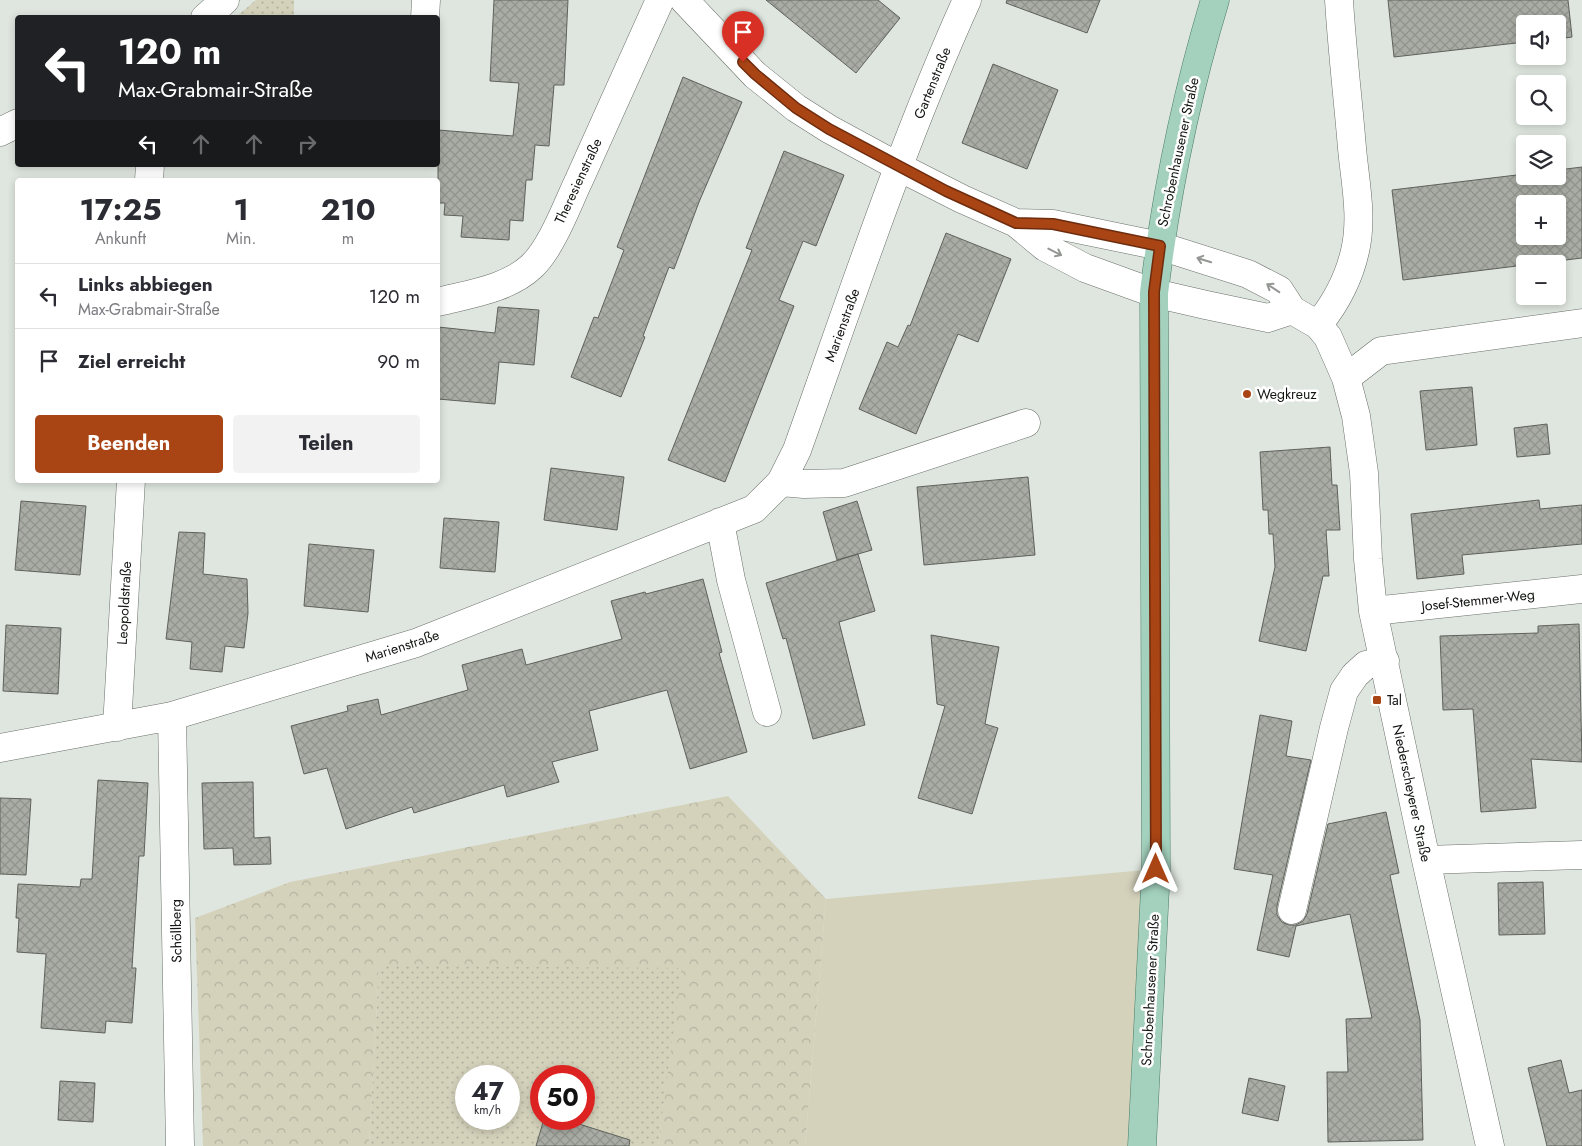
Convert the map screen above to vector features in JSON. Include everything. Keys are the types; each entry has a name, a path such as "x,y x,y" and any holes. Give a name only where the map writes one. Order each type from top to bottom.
{"main road":[{"name":"Schrobenhausener Straße","path":"1142,1146 1156,869 1154,292 1164,212 1183,120 1215,0"}],"street":[{"path":"208,15 225,0"},
{"path":"425,15 426,0"},
{"name":"Theresienstraße","path":"440,301 491,288 515,278 533,265 549,242 568,204 660,0"},
{"path":"684,0 755,74 796,108 829,129 899,167 962,199 1016,223 1045,248 1085,268 1154,292 1268,318 1292,310"},
{"name":"Gartenstraße","path":"899,167 944,51 967,0"},
{"path":"1318,325 1332,308 1342,288 1355,251 1358,218 1357,188 1339,0"},
{"path":"0,132 15,124"},
{"name":"Marienstraße","path":"0,748 172,716 416,643 754,508 781,482 797,450 899,167"},
{"name":"Niederscheyerer Straße","path":"1016,223 1053,224 1160,246 1248,274 1279,290 1292,310 1318,325 1328,337 1346,378 1356,416 1364,473 1368,559 1374,611 1426,860 1490,1146"},
{"path":"1346,378 1381,351 1582,323"},
{"path":"781,482 804,484 844,483 1026,423"},
{"name":"Leopoldstraße","path":"117,727 131,483"},
{"path":"720,522 731,580 767,712"},
{"name":"Josef-Stemmer-Weg","path":"1374,611 1582,590"},
{"path":"1292,910 1344,691 1355,675 1366,665 1385,661"},
{"name":"Schöllberg","path":"172,716 180,1146"},
{"path":"1426,860 1582,855"}],"green space":[{"path":"256,0 294,0 294,15 238,15"},
{"path":"728,796 826,899 805,1146 658,1146 681,969 379,967 369,1146 203,1146 195,918 290,882"},
{"path":"1156,869 1142,1146 805,1146 826,899"},
{"path":"379,966 682,968 658,1146 369,1146"}],"building":[{"path":"494,0 568,0 564,85 554,85 549,146 535,145 532,180 526,180 523,221 510,220 509,240 461,237 463,216 444,215 445,203 440,203 438,167 440,167 440,130 513,136 519,83 490,81"},
{"path":"766,0 878,0 900,18 856,73"},
{"path":"1007,0 1100,0 1087,33 1006,3"},
{"path":"1388,0 1568,0 1572,37 1566,38 1566,15 1516,15 1516,43 1394,57"},
{"path":"993,64 1058,90 1027,169 962,143"},
{"path":"683,77 742,102 699,202 674,269 669,267 643,336 645,337 621,397 571,377 594,317 598,318 624,250 617,247"},
{"path":"784,151 844,175 816,246 803,241 779,300 794,306 725,482 668,460 752,250 746,248"},
{"path":"1582,167 1582,258 1566,260 1566,255 1516,255 1516,266 1403,280 1392,190 1516,175 1516,185 1566,185 1566,169"},
{"path":"946,233 1011,259 978,342 958,334 916,434 859,409 887,342 898,347 908,325 910,326"},
{"path":"498,307 539,310 534,365 499,362 495,404 440,399 440,327 495,333"},
{"path":"1472,387 1477,445 1426,450 1420,391"},
{"path":"1547,424 1550,454 1517,457 1514,428"},
{"path":"1330,447 1332,485 1337,485 1340,530 1326,530 1329,576 1323,576 1306,651 1259,641 1275,567 1273,534 1269,534 1268,510 1263,510 1260,452"},
{"path":"551,468 624,477 617,530 544,520"},
{"path":"1028,477 1035,555 924,565 917,487"},
{"path":"1539,500 1540,509 1582,505 1582,544 1462,555 1464,574 1417,579 1411,514"},
{"path":"21,501 86,506 80,575 15,570"},
{"path":"857,501 872,550 837,560 823,512"},
{"path":"444,518 499,522 495,572 440,568"},
{"path":"179,532 205,533 203,574 247,579 248,613 244,648 225,646 222,672 190,669 192,642 166,639"},
{"path":"309,544 374,550 368,612 304,606"},
{"path":"858,554 875,611 839,622 865,725 813,739 786,638 783,639 766,583"},
{"path":"703,579 722,652 719,653 747,752 690,769 667,690 589,711 598,750 552,762 559,782 507,797 504,785 414,813 412,807 346,829 327,768 304,774 291,726 348,711 347,706 378,699 381,715 468,690 462,665 522,649 526,665 622,639 611,601"},
{"path":"1579,624 1582,762 1531,759 1536,808 1481,812 1473,709 1443,710 1440,636 1538,633 1538,626"},
{"path":"6,625 61,628 58,694 3,691"},
{"path":"931,635 999,647 985,724 998,728 972,814 918,798 945,706 937,704"},
{"path":"1260,715 1292,721 1286,756 1311,760 1277,906 1277,915 1282,922 1296,925 1303,921 1307,914 1328,824 1386,812 1399,873 1390,875 1420,1020 1423,1140 1328,1142 1327,1072 1348,1072 1346,1019 1372,1018 1350,914 1296,926 1289,957 1257,950 1273,875 1234,869"},
{"path":"98,780 148,783 144,856 139,856 132,968 136,968 132,1023 106,1021 105,1033 41,1028 46,954 17,952 18,884 80,887 81,879 92,879"},
{"path":"253,782 254,838 270,837 271,864 234,865 233,848 204,849 202,783"},
{"path":"0,798 31,799 26,875 0,874"},
{"path":"1543,882 1545,934 1499,935 1498,883"},
{"path":"1561,1060 1569,1093 1582,1090 1582,1146 1547,1146 1528,1068"},
{"path":"1249,1078 1285,1086 1278,1121 1242,1113"},
{"path":"60,1081 95,1083 93,1122 58,1120"},
{"path":"595,1129 630,1140 629,1146 536,1146 541,1130"}],"place":[{"name":"Wegkreuz","path":"1247,394"},
{"name":"Tal","path":"1377,700"}],"route":[{"path":"743,62 796,108 829,129 946,191 1016,223 1053,224 1160,246 1154,292 1153,419 1156,869"}]}
